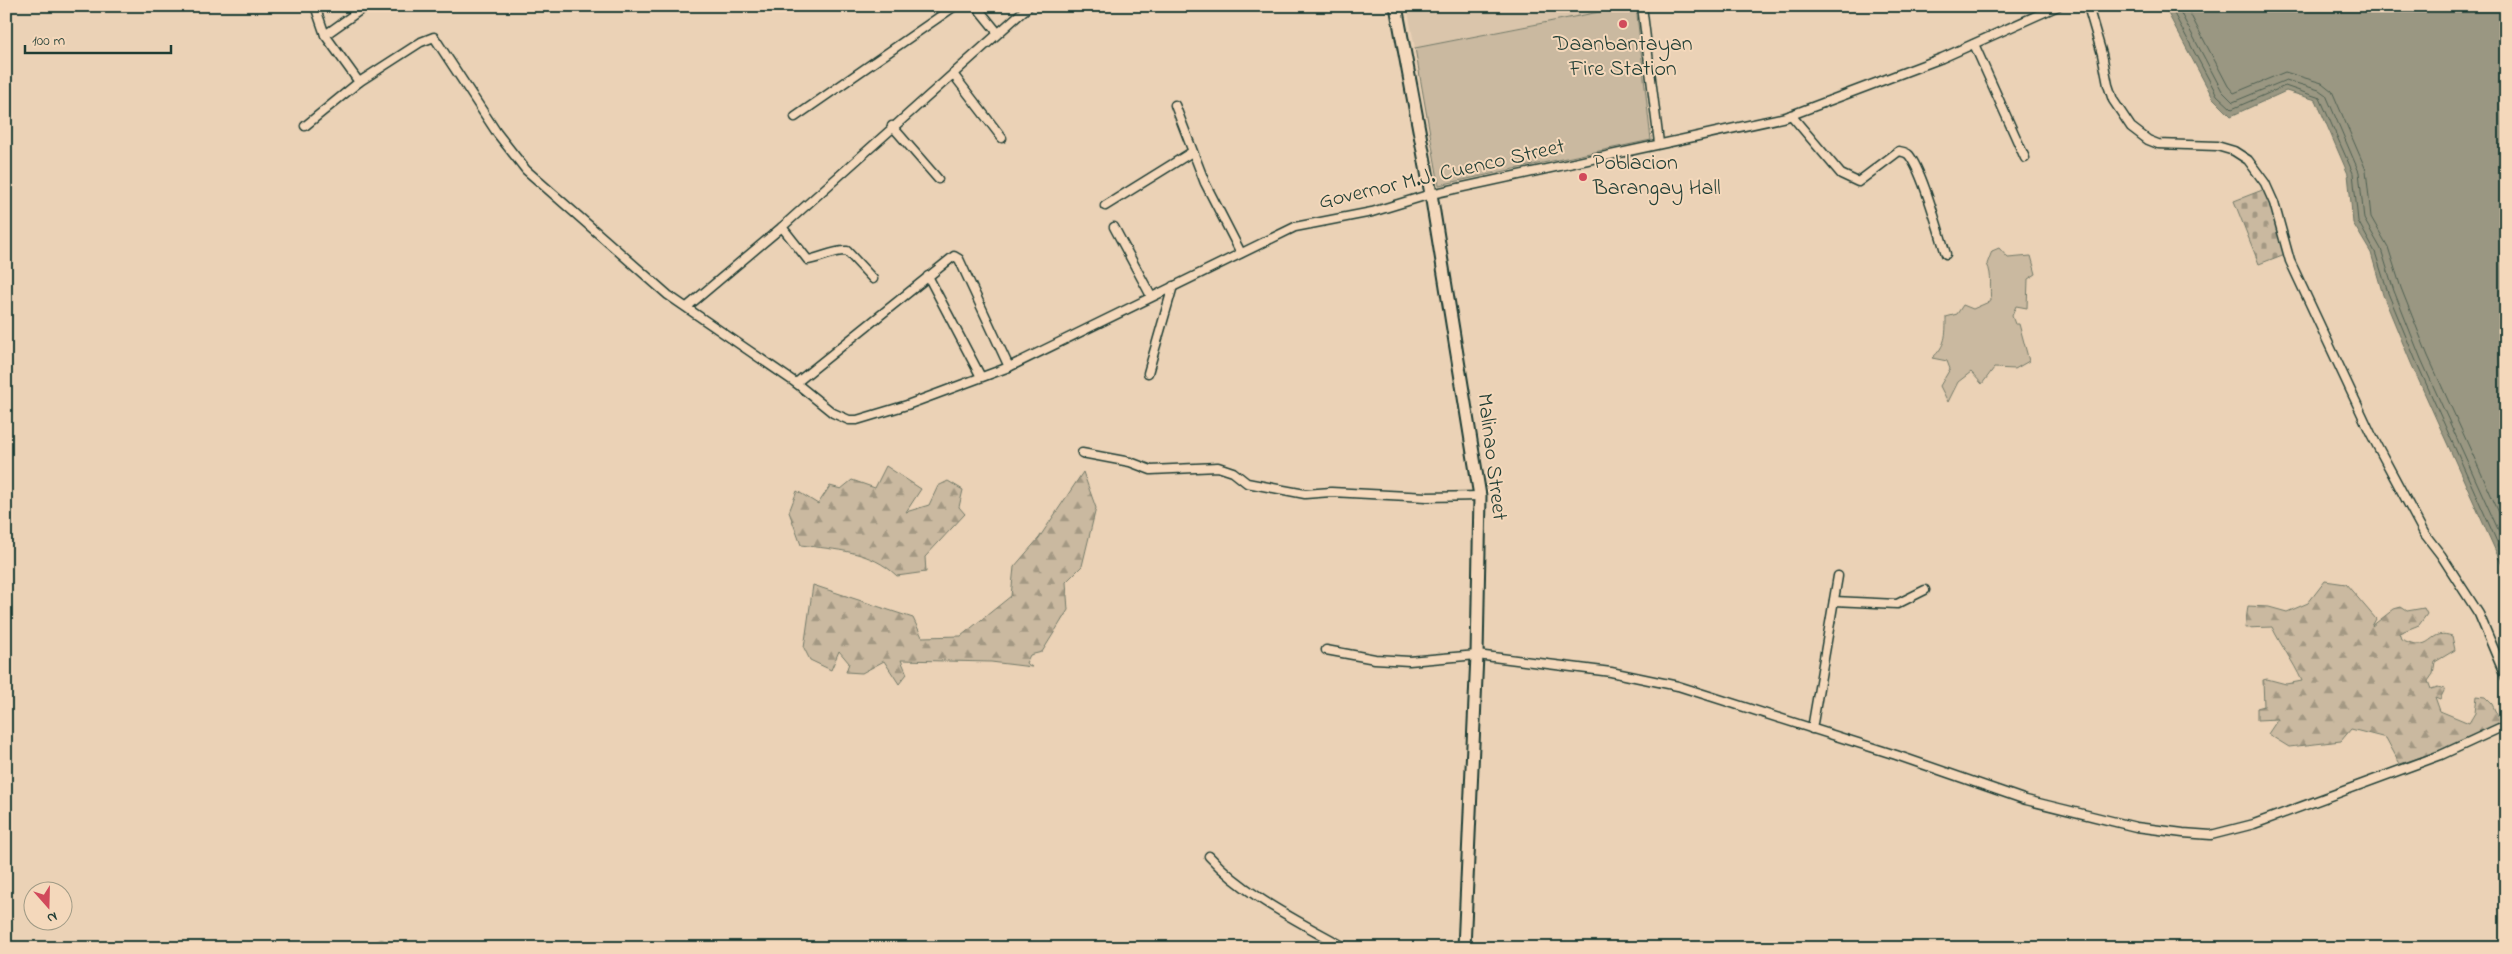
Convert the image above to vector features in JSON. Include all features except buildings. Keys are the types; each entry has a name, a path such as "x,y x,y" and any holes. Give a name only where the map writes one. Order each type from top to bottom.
{"main road":[{"name":"Malinao Street","path":"1396,6 1431,194 1480,496 1478,654 1464,948"}],"street":[{"path":"314,6 325,35 359,82"},
{"path":"350,6 353,15"},
{"path":"325,35 366,6"},
{"path":"795,117 916,31 956,6"},
{"path":"976,6 998,33"},
{"path":"687,307 782,227 892,126 1029,6"},
{"path":"1642,6 1659,144"},
{"name":"Governor M.J. Cuenco Street","path":"796,383 833,413 849,420 867,418 1009,367 1066,341 1151,296 1295,226 1372,212 1431,194 1791,115 1851,94 1974,44 2058,6"},
{"path":"2088,6 2113,100 2130,127 2158,144 2217,146 2234,151 2248,160 2260,176 2274,203 2290,261 2370,434 2424,533 2442,555 2479,614 2506,678"},
{"path":"305,126 359,82 421,42 434,37 497,133 526,170 668,295 796,383 954,256 959,259 1009,367"},
{"path":"1974,44 2025,158"},
{"path":"953,74 1002,138"},
{"path":"1175,105 1192,152 1240,253"},
{"path":"1791,115 1841,174 1850,180 1858,182 1899,151 1906,152 1920,180 1946,254"},
{"path":"892,126 938,179"},
{"path":"1105,206 1192,152"},
{"path":"782,227 808,260 821,258 836,250 847,251 873,279"},
{"path":"1114,227 1151,296"},
{"path":"928,276 981,377"},
{"path":"1148,373 1173,286"},
{"path":"1082,453 1130,462 1150,470 1218,467 1233,472 1247,484 1305,494 1332,492 1427,497 1480,496"},
{"path":"1812,729 1838,576"},
{"path":"1834,600 1897,604 1925,590"},
{"path":"1326,650 1375,659 1409,661 1478,654 1610,672 1678,686 2026,800 2136,827 2212,835 2254,824 2441,755 2506,725"},
{"path":"1209,856 1224,873 1247,890 1346,948"},
{"path":"375,948 381,945 395,948"}],"shaded area":[{"path":"1407,6 1630,6 1415,48"}],"green space":[{"path":"1636,6 1651,140 1439,185 1415,48"},
{"path":"2265,189 2285,254 2259,264 2234,201"},
{"path":"1999,248 2008,258 2031,256 2036,274 2028,279 2027,308 2016,306 2012,316 2015,324 2019,324 2029,361 2015,369 1994,368 1982,384 1971,372 1958,382 1948,402 1940,386 1950,369 1947,361 1932,358 1943,344 1946,317 1957,314 1963,305 1973,309 1991,301 1987,264 1992,251"},
{"path":"886,466 921,489 906,512 929,505 938,486 948,481 963,490 959,507 965,514 925,557 926,572 897,576 887,567 864,556 840,550 801,545 789,512 797,491 818,504 830,486 841,489 852,480 875,488"},
{"path":"1083,472 1096,508 1082,566 1066,582 1068,610 1042,652 1030,655 1026,663 1032,667 991,662 901,660 907,674 899,684 884,661 862,673 846,672 849,663 839,651 831,670 810,660 804,648 813,585 913,618 922,637 961,636 1011,596 1014,567 1039,538"},
{"path":"2325,581 2346,584 2376,619 2372,626 2394,609 2401,607 2407,611 2424,608 2427,614 2419,625 2399,633 2401,639 2417,644 2426,643 2440,635 2452,636 2455,650 2435,662 2433,674 2428,681 2431,689 2438,687 2445,689 2440,699 2435,697 2440,711 2469,723 2475,713 2477,696 2485,697 2492,704 2498,717 2506,725 2506,729 2400,764 2386,738 2351,729 2341,741 2289,747 2268,734 2278,719 2257,720 2257,708 2264,706 2263,680 2267,679 2286,684 2302,681 2272,627 2245,628 2248,606 2269,607 2287,612 2308,603"}],"water":[{"path":"2164,6 2506,6 2506,574 2411,363 2383,295 2371,253 2353,223 2348,174 2316,100 2286,91 2231,116 2213,98"}],"place":[{"name":"Daanbantayan Fire Station","path":"1623,24"},
{"name":"Poblacion Barangay Hall","path":"1583,177"}]}
